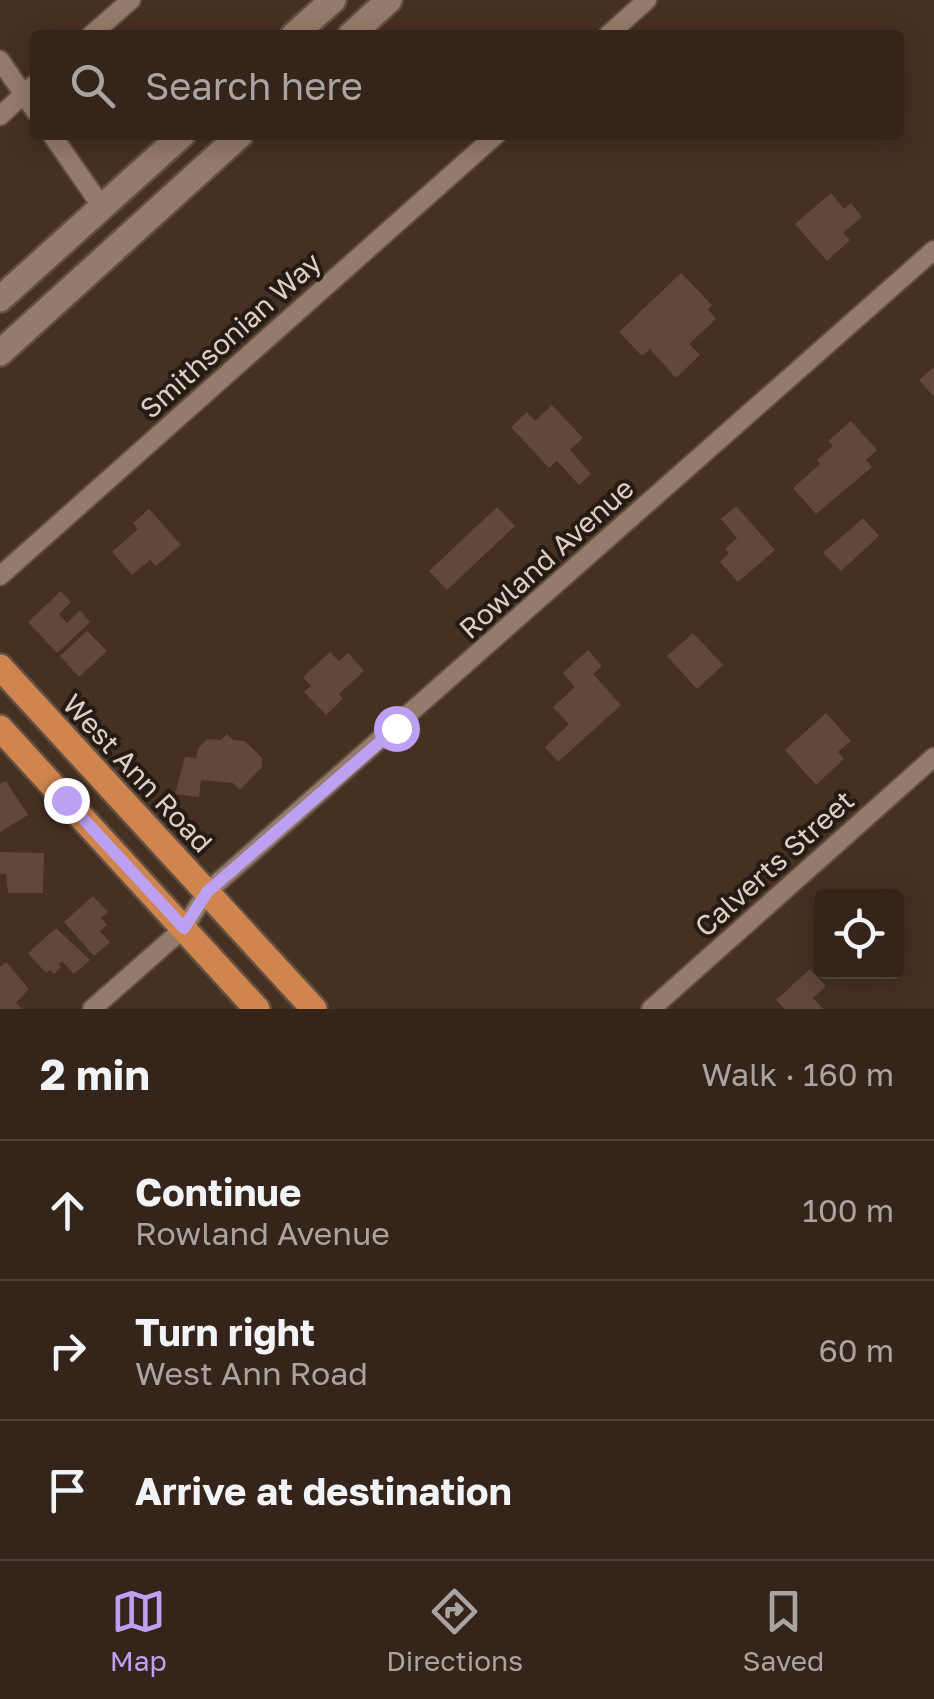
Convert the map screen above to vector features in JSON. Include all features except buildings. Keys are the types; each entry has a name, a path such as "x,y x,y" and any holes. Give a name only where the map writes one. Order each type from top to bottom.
{"main road":[{"path":"300,30 333,0"},
{"path":"356,30 389,0"},
{"path":"0,299 176,140"},
{"path":"0,353 234,140"},
{"name":"West Ann Road","path":"0,667 196,909 257,1009"},
{"name":"West Ann Road","path":"0,728 196,909 314,1009"}],"street":[{"path":"97,30 131,0"},
{"path":"614,30 647,0"},
{"path":"0,60 29,89 0,116"},
{"path":"55,140 102,207"},
{"name":"Smithsonian Way","path":"0,576 490,140"},
{"name":"Rowland Avenue","path":"92,1009 196,909 934,250"},
{"name":"Calverts Street","path":"651,1009 934,758"}],"route":[{"path":"66,800 184,928 207,892 396,728"}]}
